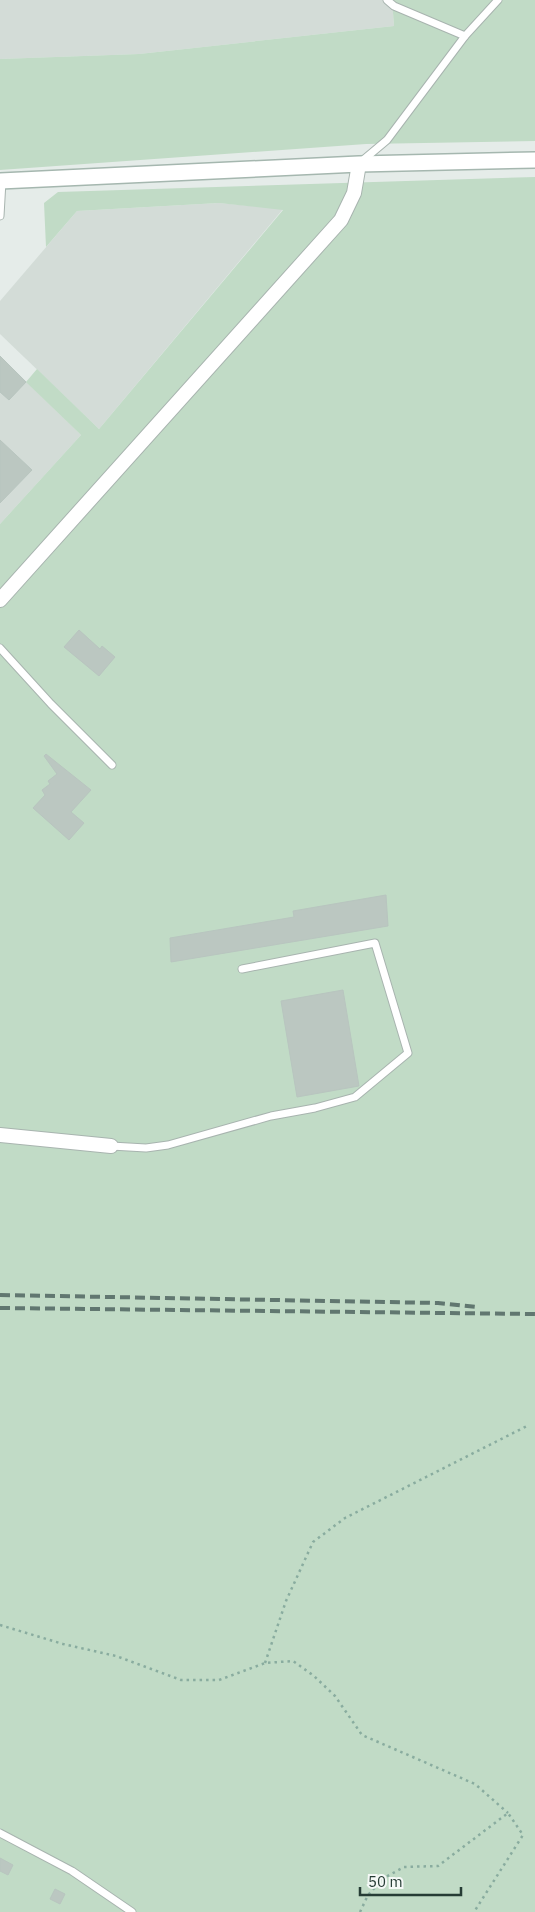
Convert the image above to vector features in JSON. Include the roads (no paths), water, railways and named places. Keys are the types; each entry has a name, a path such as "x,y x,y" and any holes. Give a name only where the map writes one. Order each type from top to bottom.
{"main road":[{"path":"1,181 359,164 535,160"}],"street":[{"path":"0,600 341,220 354,193 359,164"},
{"path":"0,1135 111,1146"}],"lane":[{"path":"386,0 394,6 465,36"},
{"path":"359,164 386,140 465,36 498,0"},
{"path":"0,216 1,181"},
{"path":"0,648 51,704 112,765"},
{"path":"111,1146 146,1148 168,1144 271,1116 315,1108 355,1097 408,1054 375,943 242,969"},
{"path":"0,1833 72,1871 132,1912"}],"railway":[{"path":"0,1295 438,1303 477,1307"},
{"path":"0,1308 535,1314"}]}
